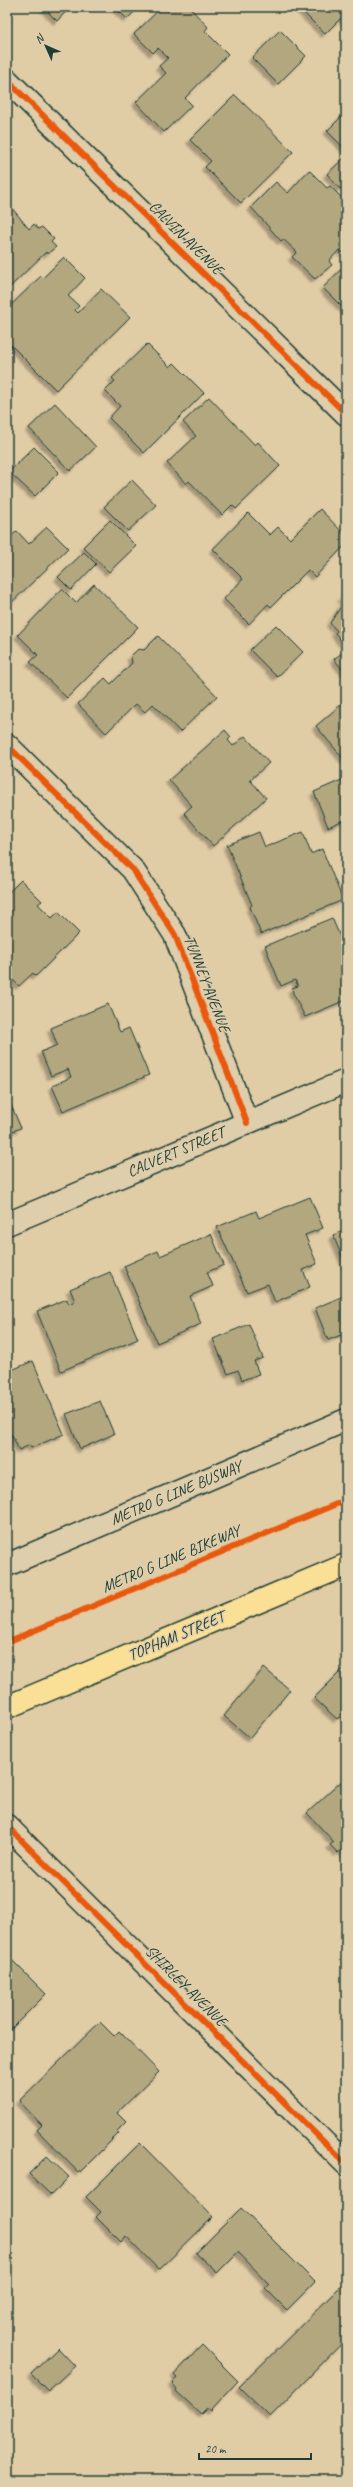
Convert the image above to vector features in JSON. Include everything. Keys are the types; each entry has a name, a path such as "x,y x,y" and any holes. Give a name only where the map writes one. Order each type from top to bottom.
{"main road":[{"name":"TOPHAM STREET","path":"7,1707 346,1565"}],"street":[{"name":"CALVIN AVENUE","path":"7,80 346,414"},
{"name":"TUNNEY AVENUE","path":"7,745 133,870 175,935 247,1123"},
{"name":"CALVERT STREET","path":"7,1224 346,1081"},
{"name":"METRO G LINE BUSWAY","path":"7,1565 346,1420"},
{"name":"SHIRLEY AVENUE","path":"7,1826 346,2164"}],"building":[{"path":"43,7 70,7 57,21"},
{"path":"115,7 139,7 127,19"},
{"path":"162,7 189,7 208,27 205,31 228,54 185,98 192,105 164,132 136,102 166,73 159,66 168,58 158,48 153,53 134,34"},
{"path":"302,7 346,7 346,22 341,18 325,34 300,9"},
{"path":"280,30 306,56 278,84 252,58"},
{"path":"235,95 293,152 241,203 205,167 211,161 190,140"},
{"path":"346,112 346,150 327,131"},
{"path":"346,156 346,183 340,189 327,174"},
{"path":"309,170 327,188 330,186 346,202 346,250 343,253 339,250 329,261 332,265 315,279 292,257 297,252 283,239 281,241 251,207 276,182 288,193"},
{"path":"7,202 29,229 34,224 38,229 42,227 54,239 51,242 56,247 47,254 46,252 11,286 7,282"},
{"path":"64,257 85,278 68,296 79,306 75,310 78,313 101,289 130,317 56,390 7,341 7,309 41,276 43,278"},
{"path":"346,264 346,311 323,288"},
{"path":"147,344 170,367 174,363 204,393 144,453 109,418 120,406 105,391 115,381 112,378"},
{"path":"209,397 255,445 258,442 280,466 236,509 232,505 222,515 189,481 186,484 167,463 196,436 183,422"},
{"path":"55,403 96,447 70,471 29,428"},
{"path":"34,447 59,472 35,496 9,472"},
{"path":"132,480 156,505 128,531 104,507"},
{"path":"320,509 346,536 346,544 315,577 308,570 271,607 268,604 249,624 224,599 243,579 213,549 248,513 270,535 278,527 290,539"},
{"path":"110,520 136,546 109,572 83,547"},
{"path":"47,527 68,548 7,607 7,540 17,531 29,544"},
{"path":"84,552 96,564 71,590 58,577"},
{"path":"94,584 138,627 67,698 30,662 38,655 18,635 62,589 76,603"},
{"path":"346,594 346,647 335,633 337,631 330,623 344,602 341,598"},
{"path":"276,625 303,652 277,677 250,650"},
{"path":"158,636 217,696 180,732 153,704 145,712 136,704 106,733 78,704 105,678 111,684 132,663 131,656 138,649 144,650"},
{"path":"346,650 346,674 334,659"},
{"path":"343,703 346,707 346,762 316,726"},
{"path":"225,730 231,737 228,740 233,746 245,736 269,763 250,780 266,798 213,846 184,813 192,806 169,780"},
{"path":"346,778 346,819 328,827 314,792"},
{"path":"259,832 265,847 303,832 311,854 322,849 343,900 261,934 250,907 252,905 227,845"},
{"path":"21,880 42,901 38,904 52,918 58,912 79,933 36,976 33,973 19,986 7,974 7,894"},
{"path":"332,918 342,941 346,939 346,1000 305,1017 293,993 292,988 298,986 295,980 281,986 265,946"},
{"path":"108,1004 120,1032 129,1028 149,1075 63,1111 52,1086 71,1077 68,1069 51,1076 41,1052 57,1045 51,1028"},
{"path":"7,1096 21,1128 7,1133"},
{"path":"310,1197 323,1228 305,1235 317,1264 303,1270 310,1287 275,1302 268,1284 247,1292 217,1227 256,1211 259,1218"},
{"path":"346,1230 346,1266 333,1235"},
{"path":"211,1234 224,1265 207,1272 213,1286 190,1296 201,1324 157,1343 124,1266 158,1251 160,1256"},
{"path":"110,1272 138,1339 61,1371 37,1311 67,1299 69,1304 75,1301 70,1289"},
{"path":"346,1295 346,1333 328,1340 315,1308"},
{"path":"249,1324 263,1358 254,1361 259,1374 242,1380 238,1370 228,1374 213,1339"},
{"path":"33,1361 64,1434 31,1448 30,1445 19,1450 12,1435 7,1437 7,1372"},
{"path":"100,1401 114,1434 80,1449 66,1414"},
{"path":"264,1668 290,1690 250,1738 224,1716"},
{"path":"343,1669 346,1672 346,1718 342,1714 337,1719 314,1698"},
{"path":"344,1779 346,1781 346,1855 341,1850 338,1853 330,1845 334,1842 307,1813"},
{"path":"7,1955 46,1994 7,2033"},
{"path":"100,2022 114,2036 119,2031 159,2072 117,2113 126,2122 117,2131 119,2133 79,2173 37,2130 42,2125 19,2101"},
{"path":"140,2143 213,2217 159,2270 126,2236 121,2242 96,2217 101,2212 86,2197"},
{"path":"47,2156 69,2177 51,2195 29,2174"},
{"path":"241,2208 315,2282 287,2310 265,2288 269,2284 238,2252 217,2273 196,2253"},
{"path":"342,2285 346,2289 346,2339 270,2417 239,2387"},
{"path":"202,2345 238,2381 210,2411 207,2408 201,2414 176,2391 177,2389 172,2383 177,2378 174,2375"},
{"path":"58,2348 75,2366 48,2391 31,2374"}],"cycle path":[{"path":"7,80 346,414"},
{"path":"7,745 133,870 175,935 247,1123"},
{"name":"METRO G LINE BIKEWAY","path":"7,1642 346,1500"},
{"path":"7,1826 346,2164"}]}
